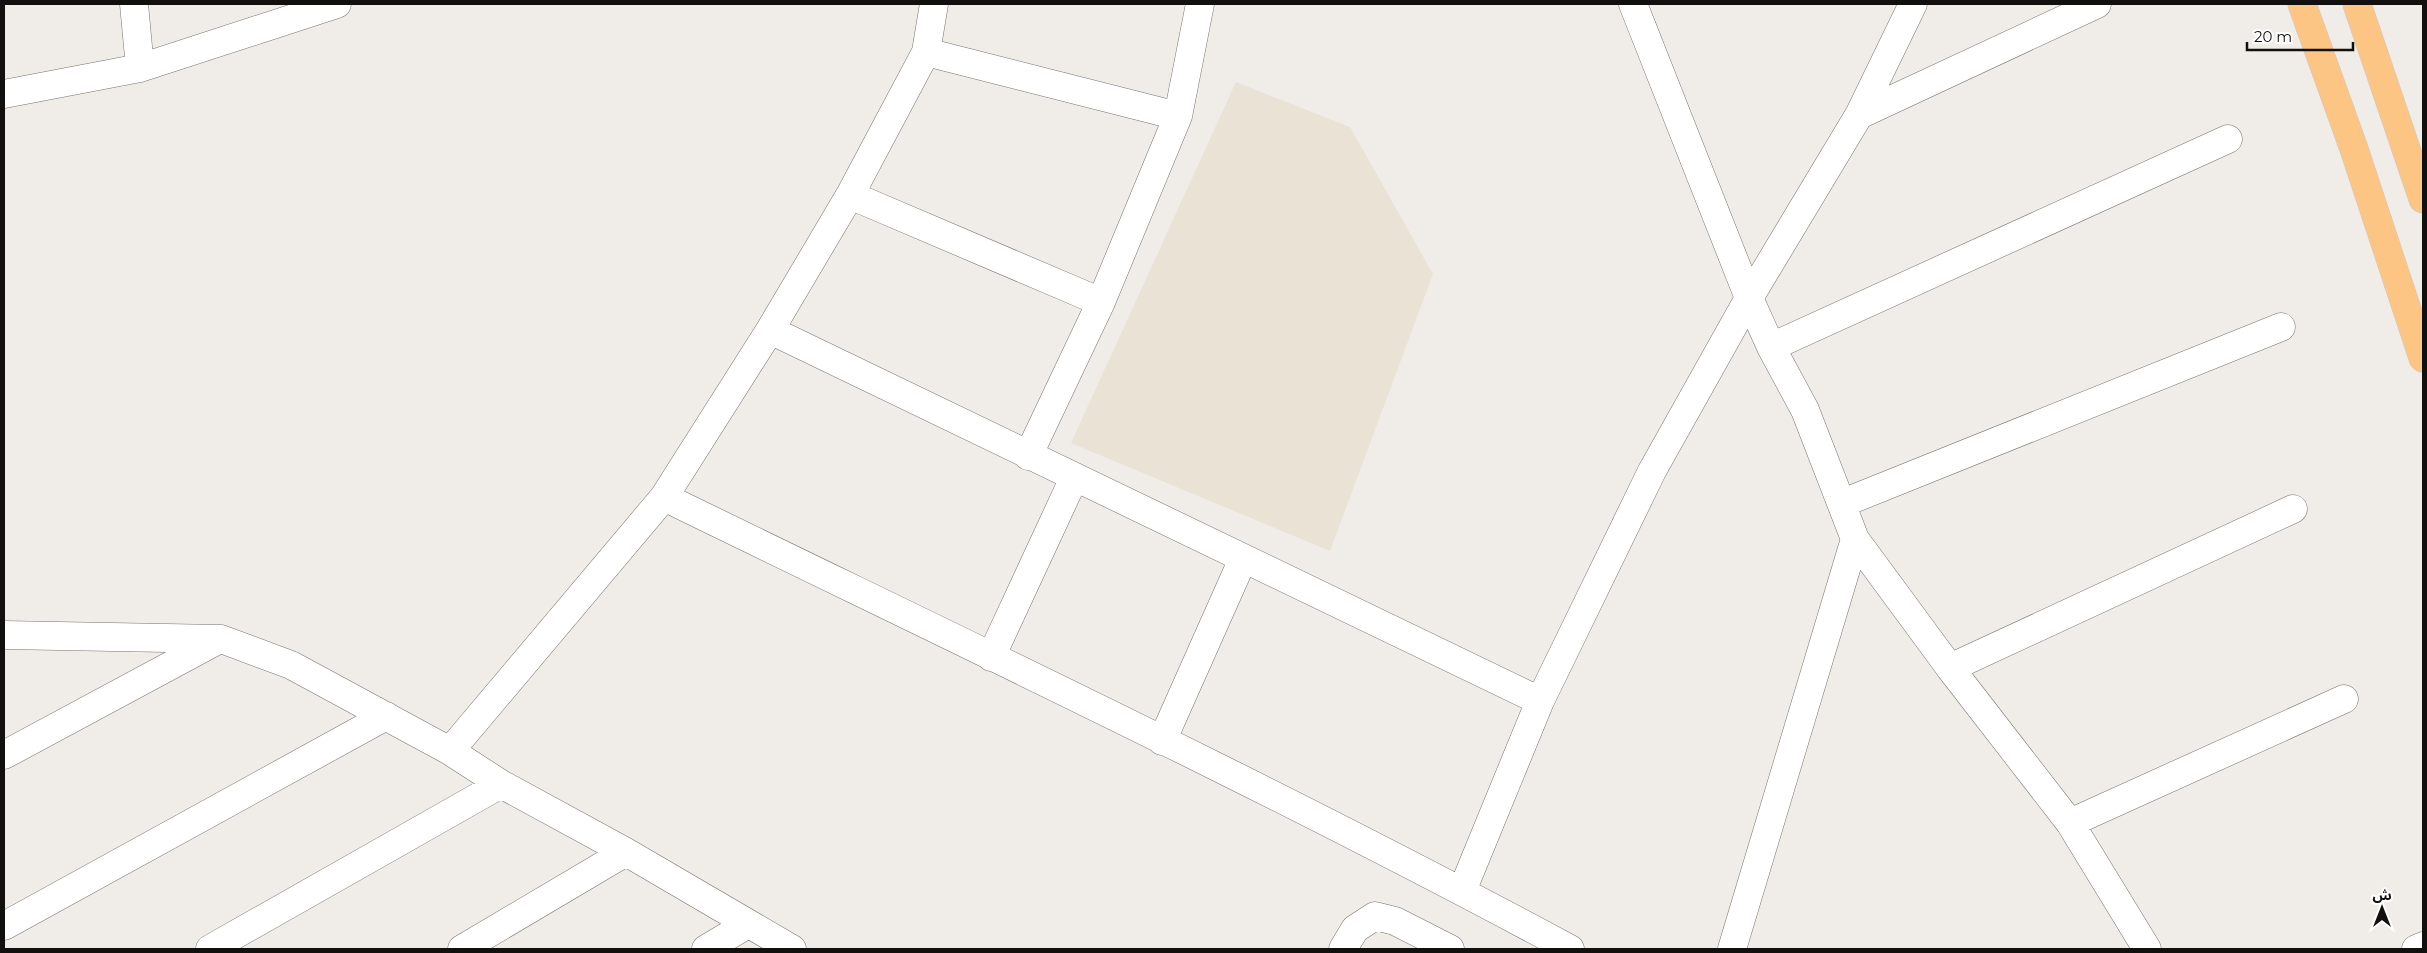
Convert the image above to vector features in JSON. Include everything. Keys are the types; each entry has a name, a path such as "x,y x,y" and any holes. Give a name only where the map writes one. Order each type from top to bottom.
{"highway":[{"path":"2302,4 2354,149 2423,358"},
{"path":"2357,4 2423,199"}],"street":[{"path":"134,4 140,68"},
{"path":"4,94 140,68 338,4"},
{"path":"450,751 664,498 770,330 850,194 926,52 934,4"},
{"path":"1028,456 1101,302 1178,116 1200,4"},
{"path":"1633,4 1749,298 1771,348 1805,410 1855,539 1950,668 2070,823 2148,949"},
{"path":"1462,891 1540,701 1652,471 1749,298 1859,115 1913,4"},
{"path":"1859,115 2097,4"},
{"path":"926,52 1178,116"},
{"path":"1771,348 2228,139"},
{"path":"850,194 1101,302"},
{"path":"1842,503 2281,327"},
{"path":"770,330 1028,456 1540,701"},
{"path":"992,658 1074,478"},
{"path":"664,498 1162,741 1462,891 1570,949"},
{"path":"1950,668 2294,509"},
{"path":"1732,949 1855,539"},
{"path":"1162,741 1243,559"},
{"path":"4,636 221,639 291,665 450,751 501,784 626,852 792,949"},
{"path":"4,755 221,639"},
{"path":"2070,823 2344,699"},
{"path":"4,926 386,716"},
{"path":"210,949 501,784"},
{"path":"462,949 626,852"},
{"path":"1343,949 1355,928 1374,916 1395,922 1450,949"},
{"path":"706,949 748,924"},
{"path":"2416,949 2423,946"}],"shaded area":[{"path":"1236,82 1350,127 1433,274 1330,551 1071,443"}]}
